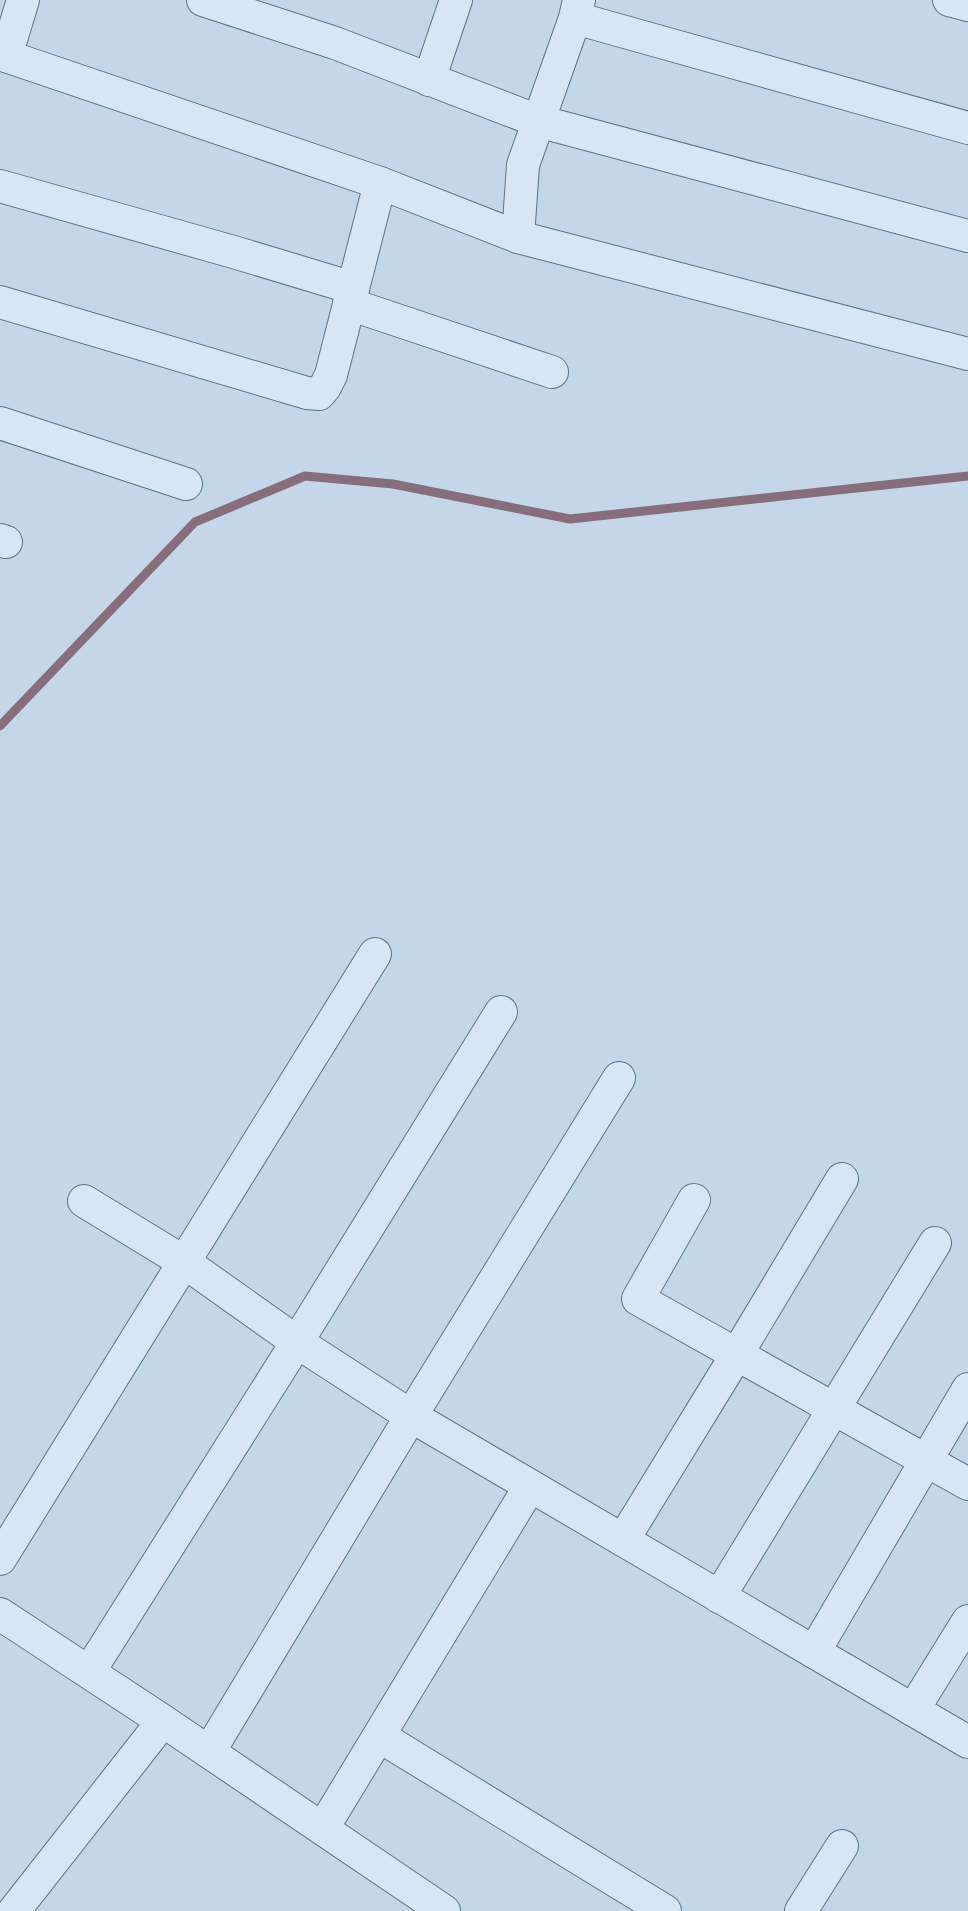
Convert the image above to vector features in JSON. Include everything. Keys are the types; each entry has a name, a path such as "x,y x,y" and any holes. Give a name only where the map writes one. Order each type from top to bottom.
{"street":[{"path":"23,0 3,55 380,183 518,237 968,354"},
{"path":"203,0 335,43 538,122 968,236"},
{"path":"429,80 456,0"},
{"path":"949,0 968,5"},
{"path":"518,237 524,165 577,9 968,128"},
{"path":"0,302 307,393 319,393 331,375 380,183"},
{"path":"0,186 237,253 552,372"},
{"path":"0,423 186,484"},
{"path":"0,1559 375,954"},
{"path":"89,1672 501,1012"},
{"path":"209,1752 411,1416 620,1078"},
{"path":"622,1540 738,1354 842,1179"},
{"path":"694,1200 638,1299 968,1484"},
{"path":"84,1201 183,1262 297,1342 411,1416 968,1742"},
{"path":"719,1597 935,1243"},
{"path":"814,1652 968,1389"},
{"path":"323,1828 530,1486"},
{"path":"0,1614 444,1911"},
{"path":"913,1710 968,1621"},
{"path":"15,1911 163,1721"},
{"path":"379,1736 665,1911"},
{"path":"801,1911 842,1846"}],"waterway":[{"path":"0,726 195,522 305,476 393,484 570,519 968,476"}]}
